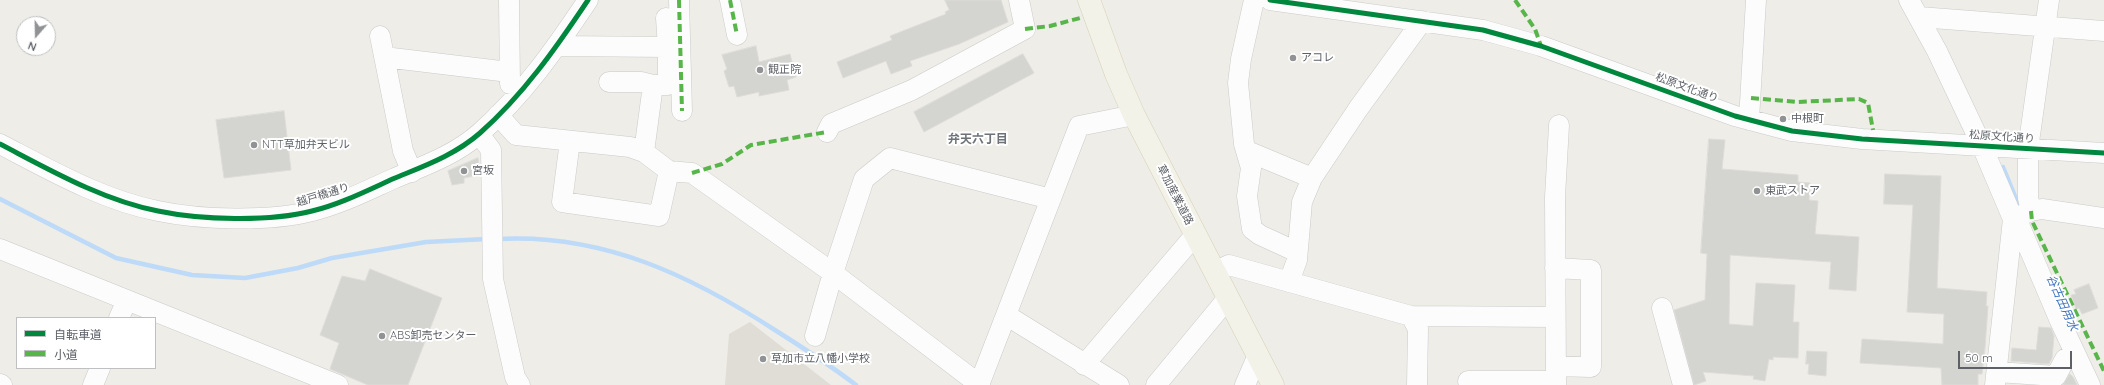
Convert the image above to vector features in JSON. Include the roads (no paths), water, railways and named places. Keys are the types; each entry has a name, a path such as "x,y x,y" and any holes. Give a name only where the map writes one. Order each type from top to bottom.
{"main road":[{"name":"草加産業道路","path":"1089,0 1116,74 1134,115 1273,385"}],"street":[{"path":"509,0 509,72 504,108 516,135 630,147 644,152 669,171 692,173 833,273 980,385 1078,126 1134,115"},
{"name":"越戸橋通り","path":"0,144 90,189 157,211 189,216 279,217 312,211 346,200 412,172 454,151 479,134 533,77 588,0"},
{"path":"679,0 682,111"},
{"path":"730,0 738,35"},
{"path":"827,132 831,124 912,90 1025,29 1019,0"},
{"path":"1254,0 1241,58 1238,83 1244,144 1247,151 1250,168 1247,196 1252,229 1260,235 1297,252"},
{"name":"松原文化通り","path":"1270,0 1356,6 1422,21 1483,30 1541,46 1749,120 1792,131 1829,136 2104,153"},
{"path":"1749,120 1756,0"},
{"path":"1909,0 1919,17 1982,146 2022,215 1996,378 2056,376 2065,359 2074,353"},
{"path":"2049,0 2044,26 2028,149 2028,198 2022,215 2020,227 2074,353 2090,385"},
{"path":"1919,17 2104,31"},
{"path":"609,82 641,82 653,85 668,85 666,18"},
{"path":"1289,282 1297,252 1302,202 1312,178 1358,109 1422,21"},
{"path":"380,36 403,151 412,172"},
{"path":"556,46 668,47"},
{"path":"384,57 509,72"},
{"path":"644,152 653,85"},
{"path":"1556,377 1554,198 1559,125"},
{"path":"479,134 491,150 493,279 515,377 520,385"},
{"path":"570,141 562,202 659,216 669,171"},
{"path":"1247,151 1312,178"},
{"path":"815,336 833,273 864,179 890,158 1051,199"},
{"path":"2022,215 2042,209 2104,218"},
{"path":"1084,365 1196,234"},
{"path":"0,249 338,385"},
{"path":"1214,272 1229,265 1411,316 1555,317"},
{"path":"1468,381 1556,377 1591,367 1591,270 1555,268"},
{"path":"1156,385 1228,298"},
{"path":"119,317 127,300"},
{"path":"1662,308 1683,385"},
{"path":"1006,315 1045,338 1114,384"},
{"path":"1411,316 1418,329 1418,385"},
{"path":"1246,385 1258,355"},
{"path":"93,385 100,369"}],"waterway":[{"name":"谷古田用水","path":"2003,167 2019,206"},
{"path":"0,199 116,258 192,275 245,278 298,268 332,258 426,242 487,239"},
{"path":"497,239 536,239 574,243 610,251 645,262 679,276 746,312 808,351 856,385"}],"place":[{"name":"アコレ","path":"1293,58"},
{"name":"観正院","path":"760,70"},
{"name":"中根町","path":"1783,119"},
{"name":"NTT草加弁天ビル","path":"254,145"},
{"name":"宮坂","path":"464,171"},
{"name":"東武ストア","path":"1757,191"},
{"name":"ABS卸売センター","path":"382,336"},
{"name":"草加市立八幡小学校","path":"763,359"}],"district":[{"name":"弁天六丁目","path":"978,139"}]}
